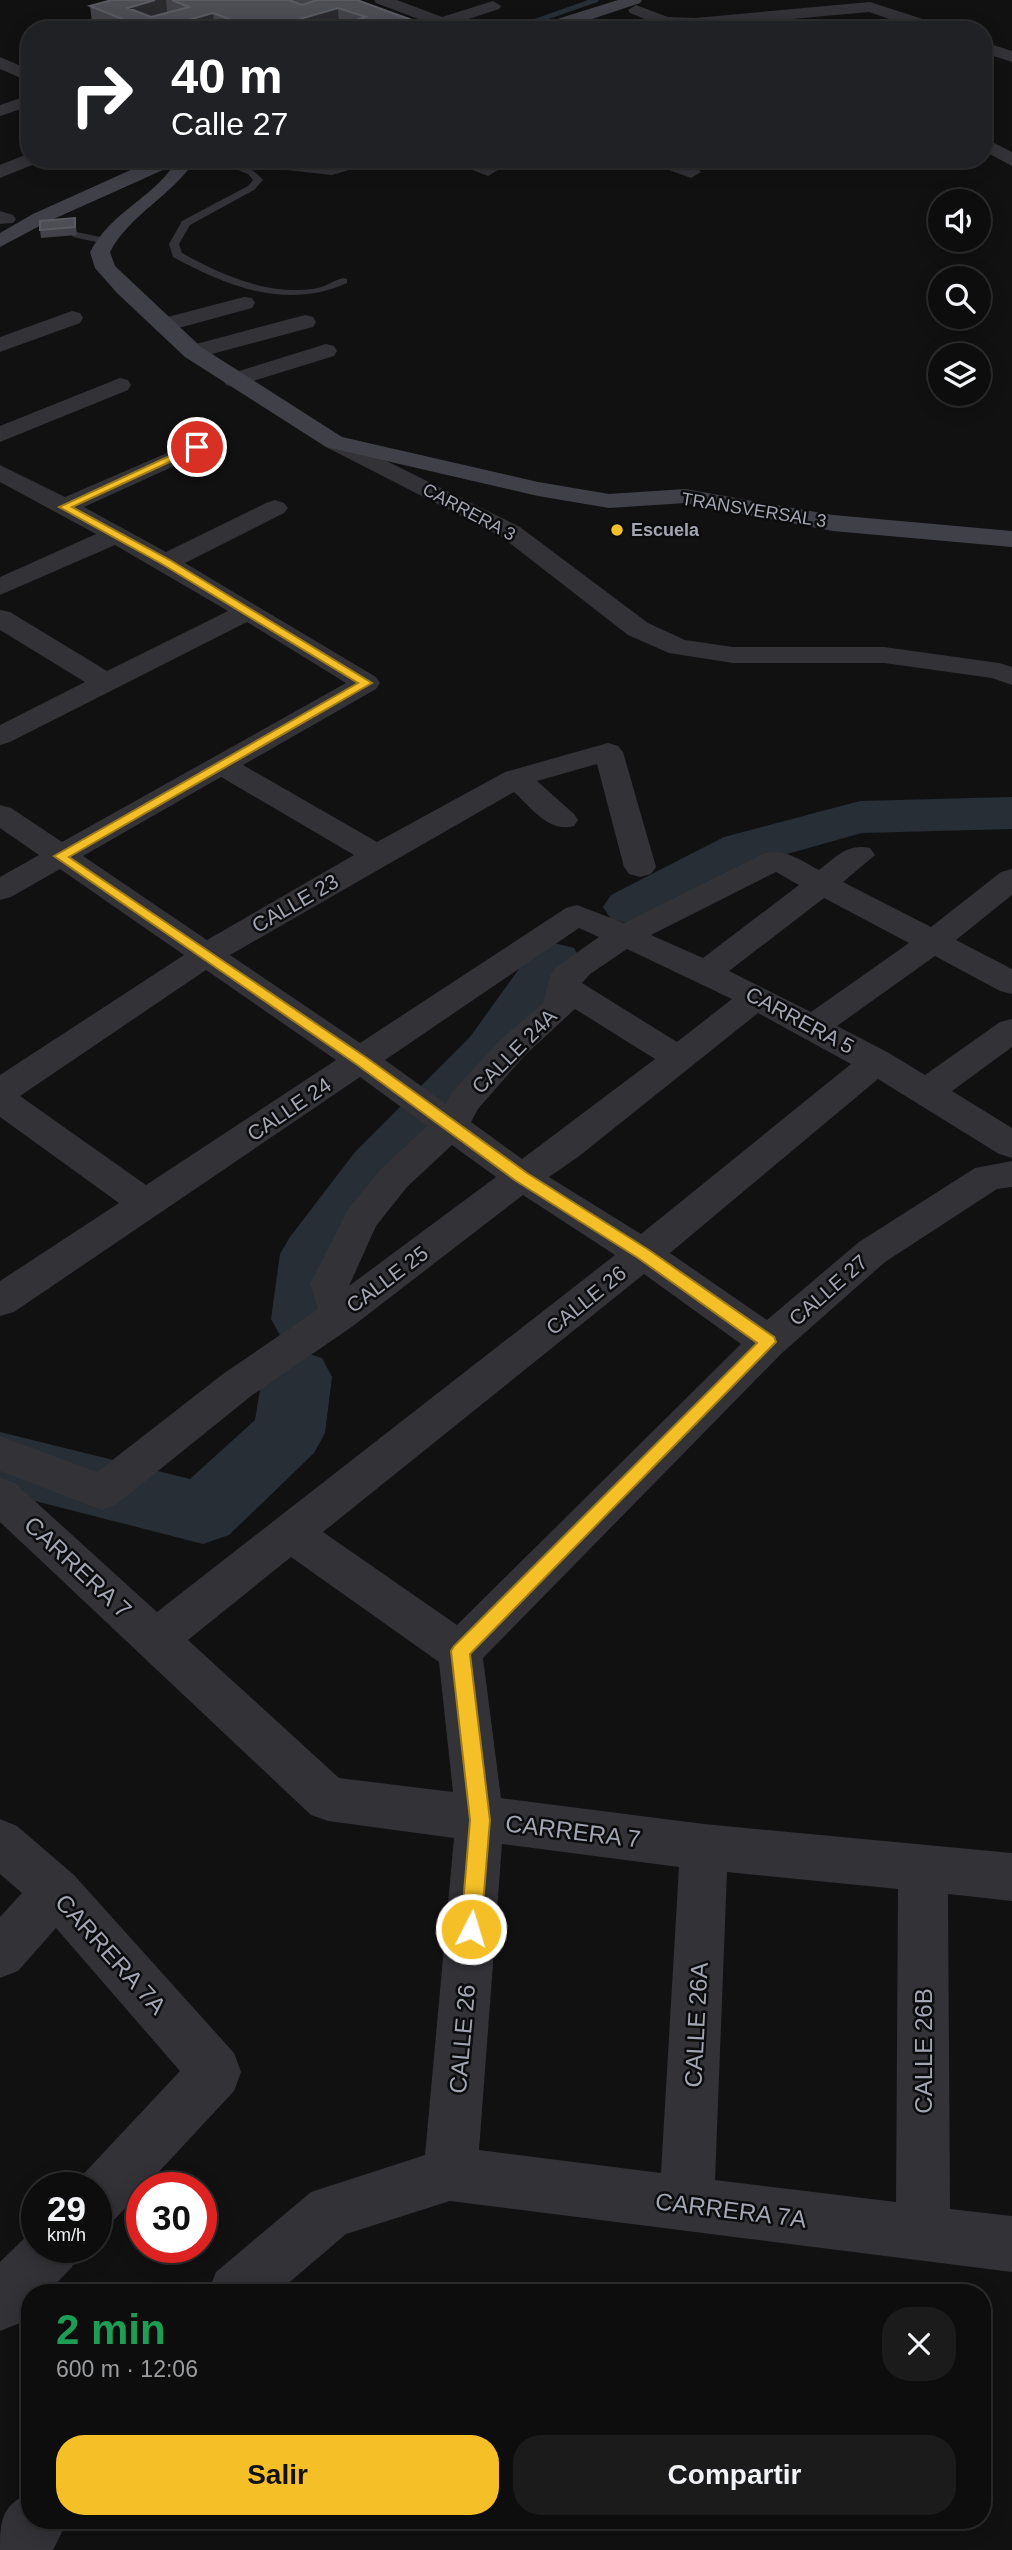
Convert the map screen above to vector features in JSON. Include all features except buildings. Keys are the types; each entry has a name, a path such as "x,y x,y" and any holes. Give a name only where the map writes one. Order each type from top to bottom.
{"street":[{"path":"575,21 664,0"},
{"path":"363,11 390,1 437,21"},
{"path":"596,21 635,5 669,21"},
{"path":"448,21 493,6"},
{"path":"716,21 870,7 911,21"},
{"path":"801,13 823,21"},
{"path":"737,19 742,21"},
{"path":"992,47 1010,50"},
{"path":"0,62 21,72"},
{"path":"0,111 21,103"},
{"path":"992,141 1012,134"},
{"path":"992,149 1012,160"},
{"path":"0,172 21,163"},
{"path":"2,219 118,168"},
{"path":"0,241 152,168"},
{"path":"36,224 65,216 88,218 104,224 107,237 180,168"},
{"path":"483,168 488,170"},
{"path":"681,168 691,172"},
{"name":"CARRERA 3","path":"107,237 100,252 105,268 192,352 334,442 511,532 638,629 679,647 733,655 884,655 999,671 1012,677"},
{"path":"164,325 244,303"},
{"path":"0,345 72,318"},
{"path":"192,352 294,325 326,351 234,380"},
{"path":"0,435 120,385"},
{"name":"TRANSVERSAL 3","path":"334,442 538,489 609,501 685,496 833,523 1012,539"},
{"path":"64,507 197,447"},
{"path":"0,890 366,683 166,562 2,475"},
{"path":"166,562 275,508"},
{"path":"0,587 115,535"},
{"path":"0,736 248,611"},
{"path":"0,618 106,682"},
{"name":"CALLE 23","path":"0,1092 206,955 516,778 608,752 640,867"},
{"path":"222,765 377,855"},
{"path":"516,778 563,820"},
{"path":"0,814 362,1061 522,1177 643,1254 768,1342"},
{"path":"706,972 859,855"},
{"path":"625,935 776,860 1012,983"},
{"path":"814,1026 934,941 1012,878"},
{"name":"CARRERA 5","path":"577,915 706,972 814,1026 928,1091 1012,1145"},
{"name":"CALLE 24","path":"0,1301 577,915"},
{"name":"CALLE 24A","path":"339,1315 329,1283 361,1219 394,1178 448,1123 512,1048 559,1008 567,976 625,935"},
{"path":"565,988 678,1058"},
{"name":"CALLE 25","path":"0,1453 102,1492 237,1385 339,1315 522,1177 565,1148 757,997"},
{"path":"928,1091 1012,1030"},
{"name":"CALLE 26","path":"156,1639 643,1254 877,1062"},
{"path":"0,1099 147,1204"},
{"name":"CALLE 27","path":"460,1651 768,1342 872,1252 988,1177 1012,1174"},
{"name":"CARRERA 7","path":"0,1495 328,1799 704,1847 1012,1877"},
{"path":"291,1533 460,1651"},
{"name":"CALLE 26","path":"450,2174 480,1820 460,1651"},
{"name":"CARRERA 7A","path":"0,1842 57,1892 215,2072 112,2183"},
{"name":"CALLE 26A","path":"687,2204 704,1847"},
{"name":"CALLE 26B","path":"923,1867 923,2234"},
{"path":"0,1953 57,1892"},
{"path":"245,2284 330,2211 450,2174"},
{"name":"CARRERA 7A","path":"450,2174 1012,2245"},
{"path":"0,2303 37,2263"},
{"path":"16,2550 31,2529"}],"lane":[{"path":"240,168 251,172 258,180 251,188 186,223 174,244 177,255 200,268 236,281 285,293 320,291 343,281"},
{"path":"77,235 107,237"}],"waterway":[{"path":"536,21 596,0"},
{"path":"631,907 743,849 860,817 1012,813"},
{"path":"305,1319 313,1254 377,1168 491,1051 554,961"},
{"path":"0,1462 203,1513 289,1433 297,1377"}],"place":[{"name":"Escuela","path":"617,530"}],"route":[{"path":"197,447 64,507 166,562 366,683 60,856 362,1061 522,1177 643,1254 768,1342 460,1651 480,1820 471,1929"}]}
